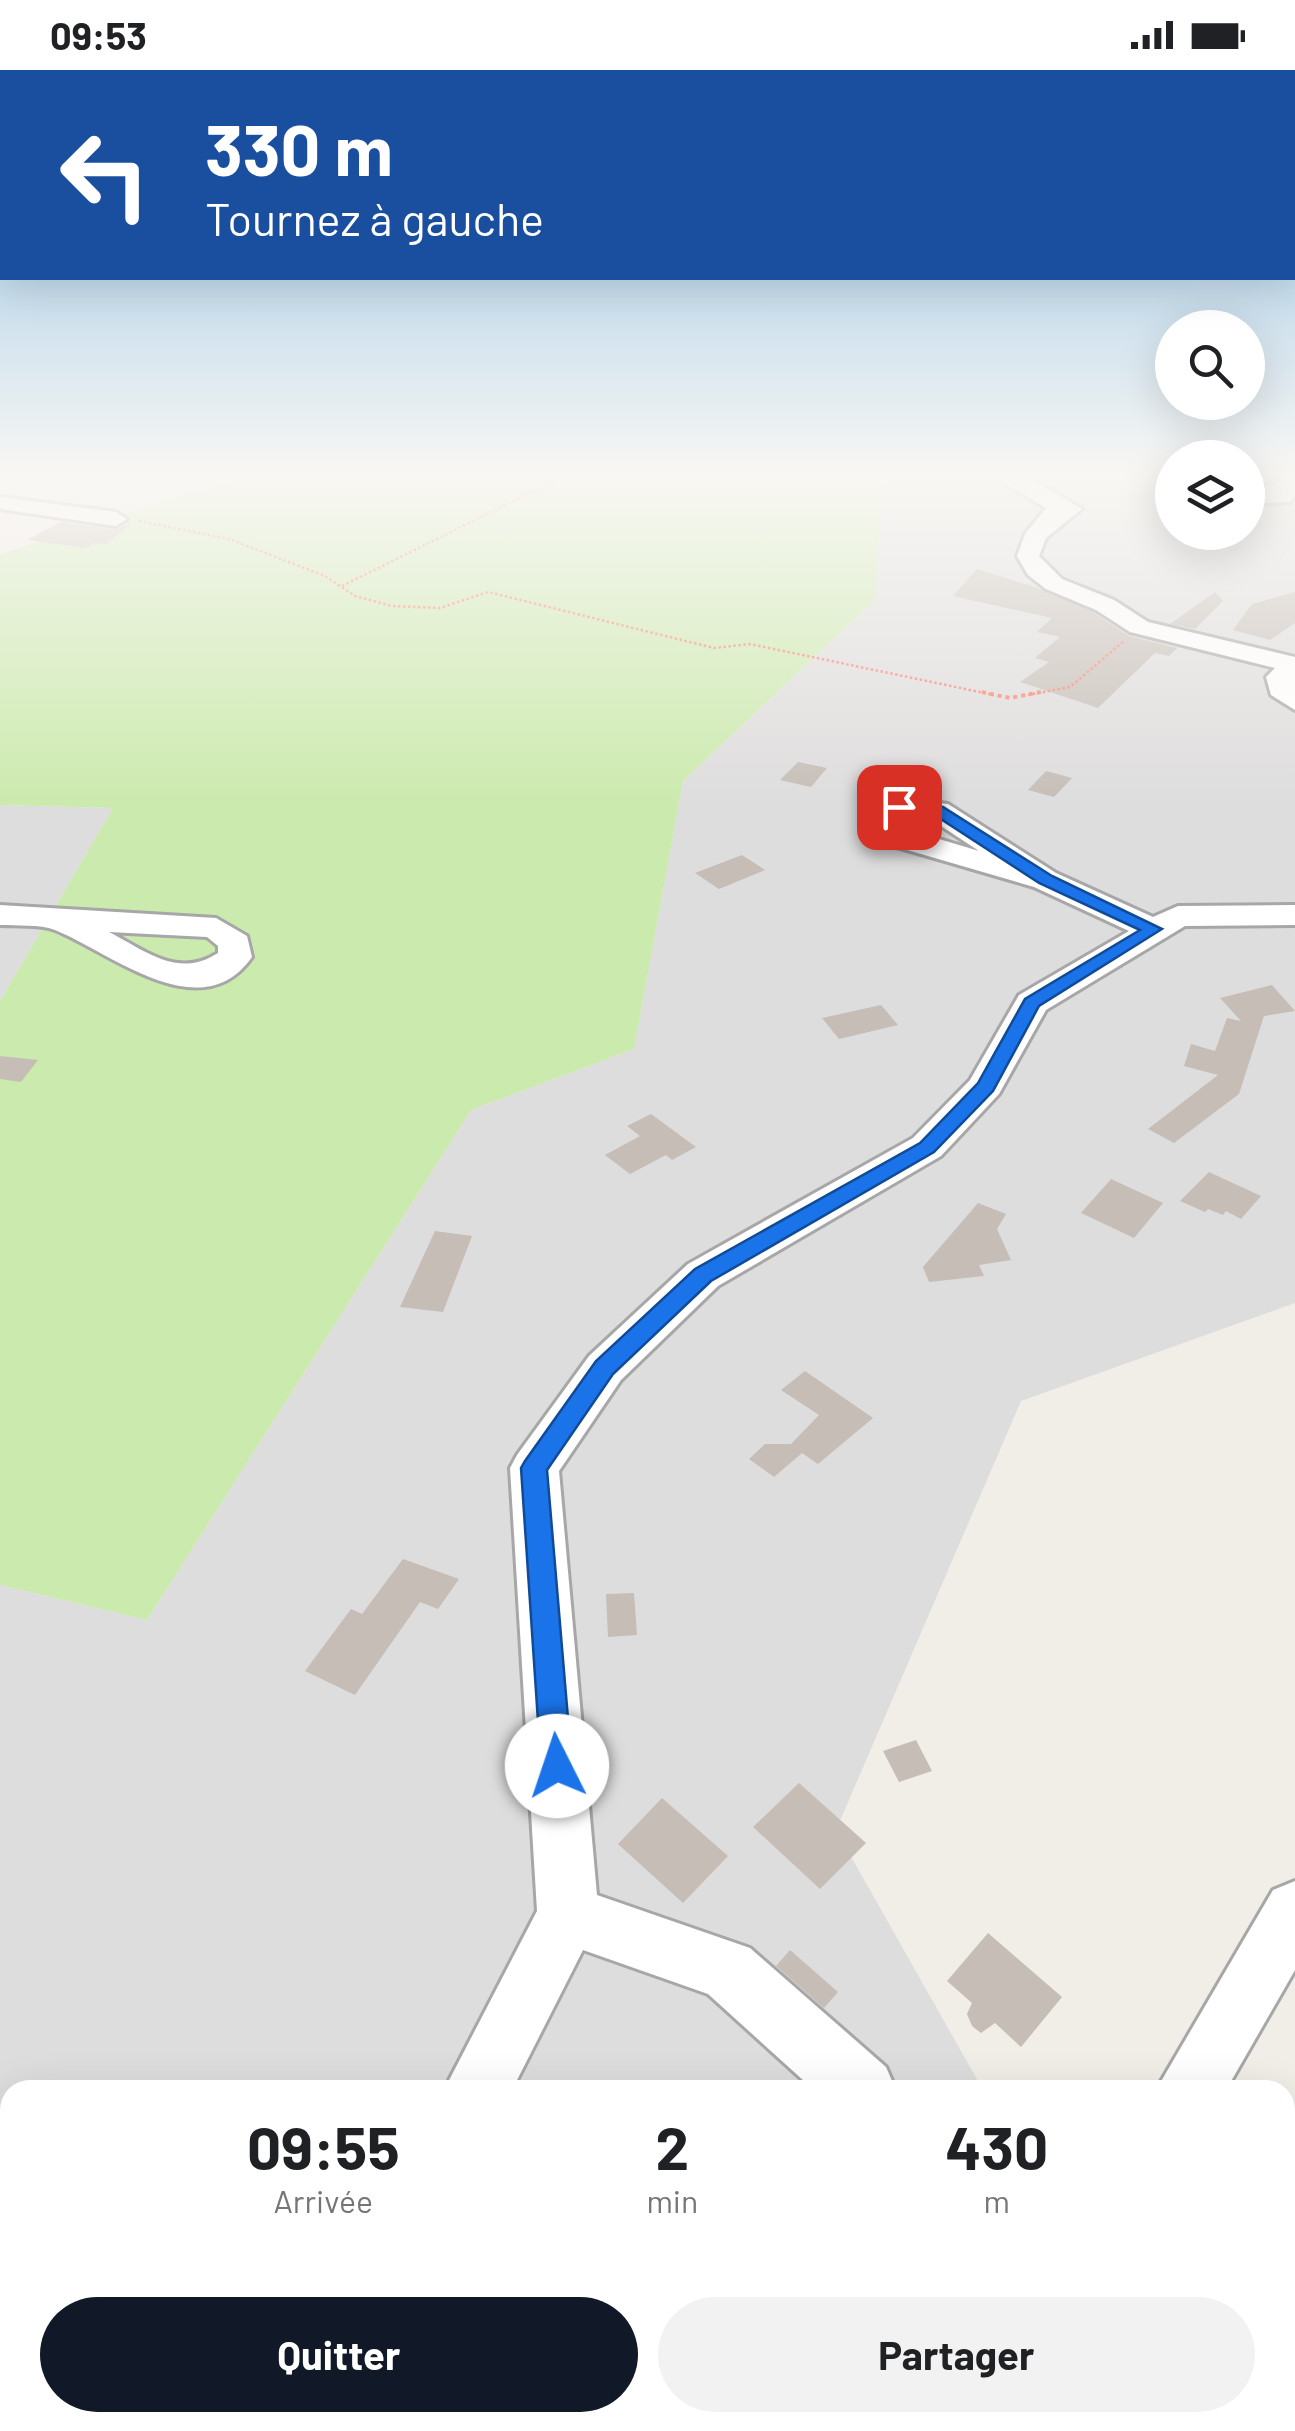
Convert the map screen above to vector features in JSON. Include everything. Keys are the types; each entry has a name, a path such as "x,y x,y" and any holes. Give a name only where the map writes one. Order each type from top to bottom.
{"street":[{"path":"1066,586 1140,627 1295,666"},
{"path":"1295,666 1279,677 1284,695 1295,702"},
{"path":"1046,880 1154,929"},
{"path":"0,915 53,916"},
{"path":"482,2080 568,1916 534,1468 604,1368 703,1275 927,1148 986,1086 1032,1003 1178,916 1295,915"},
{"path":"1195,2080 1295,1911"},
{"path":"568,1916 728,1970 852,2080"}],"path":[{"path":"341,587 355,596 392,606 440,608 488,592 714,648 750,644 1010,698 1070,687 1140,627"}],"shaded area":[{"path":"876,586 1295,586 1295,1303 1021,1401 836,1830 977,2080 0,2080 0,1585 147,1620 471,1110 634,1049 683,781 875,600"},
{"path":"0,805 113,808 0,1001"}],"green space":[{"path":"0,586 876,586 875,600 683,781 634,1049 471,1110 147,1620 0,1585 0,1001 113,808 0,805"}],"building":[{"path":"962,586 1032,586 1094,613 1129,636 1177,648 1169,656 1155,653 1098,708 1020,682 1049,662 1035,658 1060,637 1037,632 1052,618 953,596"},
{"path":"1215,592 1223,601 1195,629 1170,624"},
{"path":"1295,592 1295,623 1270,640 1233,630 1252,604"},
{"path":"798,762 827,768 811,787 780,780"},
{"path":"1046,771 1072,778 1054,797 1028,790"},
{"path":"742,855 765,870 719,889 695,873"},
{"path":"1272,985 1295,1011 1264,1016 1239,1094 1174,1143 1148,1129 1218,1075 1184,1066 1191,1044 1215,1051 1227,1018 1241,1021 1220,998"},
{"path":"881,1005 898,1025 839,1039 822,1018"},
{"path":"0,1056 38,1060 21,1082 0,1079"},
{"path":"651,1114 696,1147 672,1160 666,1155 630,1174 605,1155 640,1136 627,1126"},
{"path":"1209,1172 1261,1196 1241,1219 1226,1211 1223,1215 1208,1209 1205,1212 1180,1201"},
{"path":"1111,1179 1163,1203 1134,1238 1081,1213"},
{"path":"978,1203 1006,1214 997,1229 1011,1260 979,1265 984,1276 929,1282 923,1267"},
{"path":"435,1231 472,1236 443,1312 400,1307"},
{"path":"805,1371 873,1418 818,1464 802,1453 774,1477 749,1459 765,1444 791,1444 819,1415 781,1390"},
{"path":"403,1559 459,1579 438,1609 420,1602 355,1695 305,1671 351,1609 362,1614"},
{"path":"634,1593 637,1635 608,1637 606,1594"},
{"path":"916,1740 932,1771 899,1782 883,1751"},
{"path":"799,1783 866,1843 820,1889 753,1827"},
{"path":"662,1798 728,1856 683,1903 618,1844"},
{"path":"988,1933 1062,1997 1021,2047 995,2023 981,2033 972,2026 967,2014 972,2003 947,1981"},
{"path":"790,1950 838,1992 824,2008 776,1966"}],"route":[{"path":"557,1766 534,1468 604,1368 703,1275 927,1148 986,1086 1032,1003 1154,929 1046,880 937,810 899,807"}]}
